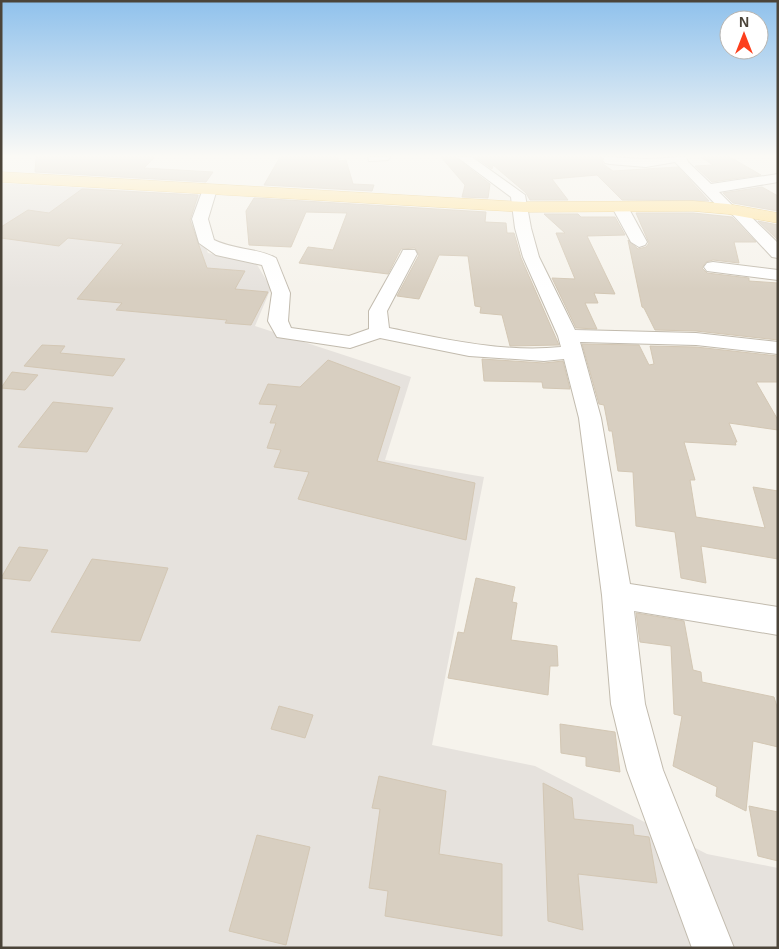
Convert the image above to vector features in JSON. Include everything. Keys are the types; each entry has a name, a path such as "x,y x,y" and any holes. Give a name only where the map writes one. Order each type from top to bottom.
{"main road":[{"path":"422,201 520,207 685,206 732,210 778,218"}],"street":[{"path":"206,201 200,219 207,243 222,251 270,262 281,293 278,322 284,334 350,342 379,332 469,350 544,354 570,344 696,339 778,348"},
{"path":"519,201 523,228 531,257 570,344 590,418 617,595 628,704 645,770 712,948"},
{"path":"723,201 778,253"},
{"path":"620,207 639,242"},
{"path":"379,332 378,311 409,254"},
{"path":"713,267 778,275"},
{"path":"617,595 778,621"}],"shaded area":[{"path":"1,201 200,201 194,219 208,253 256,263 271,288 255,326 411,377 385,460 484,477 432,745 535,766 707,854 778,868 778,948 1,948"}],"building":[{"path":"65,201 196,201 190,220 207,268 245,271 235,289 268,292 251,325 225,323 227,320 116,310 122,303 77,299 123,244 68,238 59,246 1,238 1,227 28,210 49,213"},
{"path":"252,201 308,201 486,212 485,222 506,223 507,233 514,233 521,258 559,345 510,346 502,315 480,313 481,307 475,306 468,256 439,255 419,299 397,296 419,255 415,248 401,249 388,274 299,263 308,247 333,250 347,213 306,212 291,247 249,245 246,211"},
{"path":"731,201 778,201 778,211"},
{"path":"636,213 693,213 732,217 756,242 734,242 739,263 713,260 706,262 702,268 707,273 749,278 749,281 778,283 778,340 696,331 655,330 642,307 628,240 638,249 646,247 649,243"},
{"path":"544,214 615,217 625,235 587,236 615,294 594,293 598,303 585,303 597,329 576,328 552,278 575,279 556,233 565,233"},
{"path":"758,221 778,225 778,240"},
{"path":"582,344 639,345 649,365 654,364 650,346 696,347 778,356 778,382 756,382 778,420 778,430 729,423 737,442 735,442 736,445 684,442 695,480 690,480 696,517 765,528 753,487 778,491 778,559 701,546 706,583 681,578 675,532 636,526 633,472 618,471 612,431 609,431 604,405 599,404"},
{"path":"42,345 65,346 60,353 125,359 113,376 24,366"},
{"path":"482,359 544,363 563,361 570,389 543,388 542,382 484,381"},
{"path":"328,360 400,387 377,461 475,483 466,540 298,499 309,472 274,467 281,450 267,448 276,423 270,423 277,405 259,404 268,384 300,387"},
{"path":"12,372 38,375 25,390 1,388"},
{"path":"53,402 113,408 87,452 18,447"},
{"path":"19,547 48,550 30,581 1,578"},
{"path":"92,559 168,568 140,641 51,632"},
{"path":"476,578 515,587 512,602 517,603 511,640 557,646 558,666 550,666 548,695 448,678 458,632 464,633"},
{"path":"636,613 684,621 693,670 701,672 702,682 774,697 778,710 778,747 753,741 746,811 716,796 717,787 673,766 682,716 674,714 671,646 640,642"},
{"path":"279,706 313,715 305,738 271,729"},
{"path":"560,724 615,732 620,772 586,766 586,757 561,753"},
{"path":"379,776 446,791 439,854 502,864 502,936 385,916 388,891 369,888 380,809 372,808"},
{"path":"543,783 572,798 574,819 633,825 634,835 649,837 657,883 578,874 583,930 548,921"},
{"path":"749,806 778,812 778,861 758,856"},
{"path":"257,835 310,847 286,945 229,931"}]}
